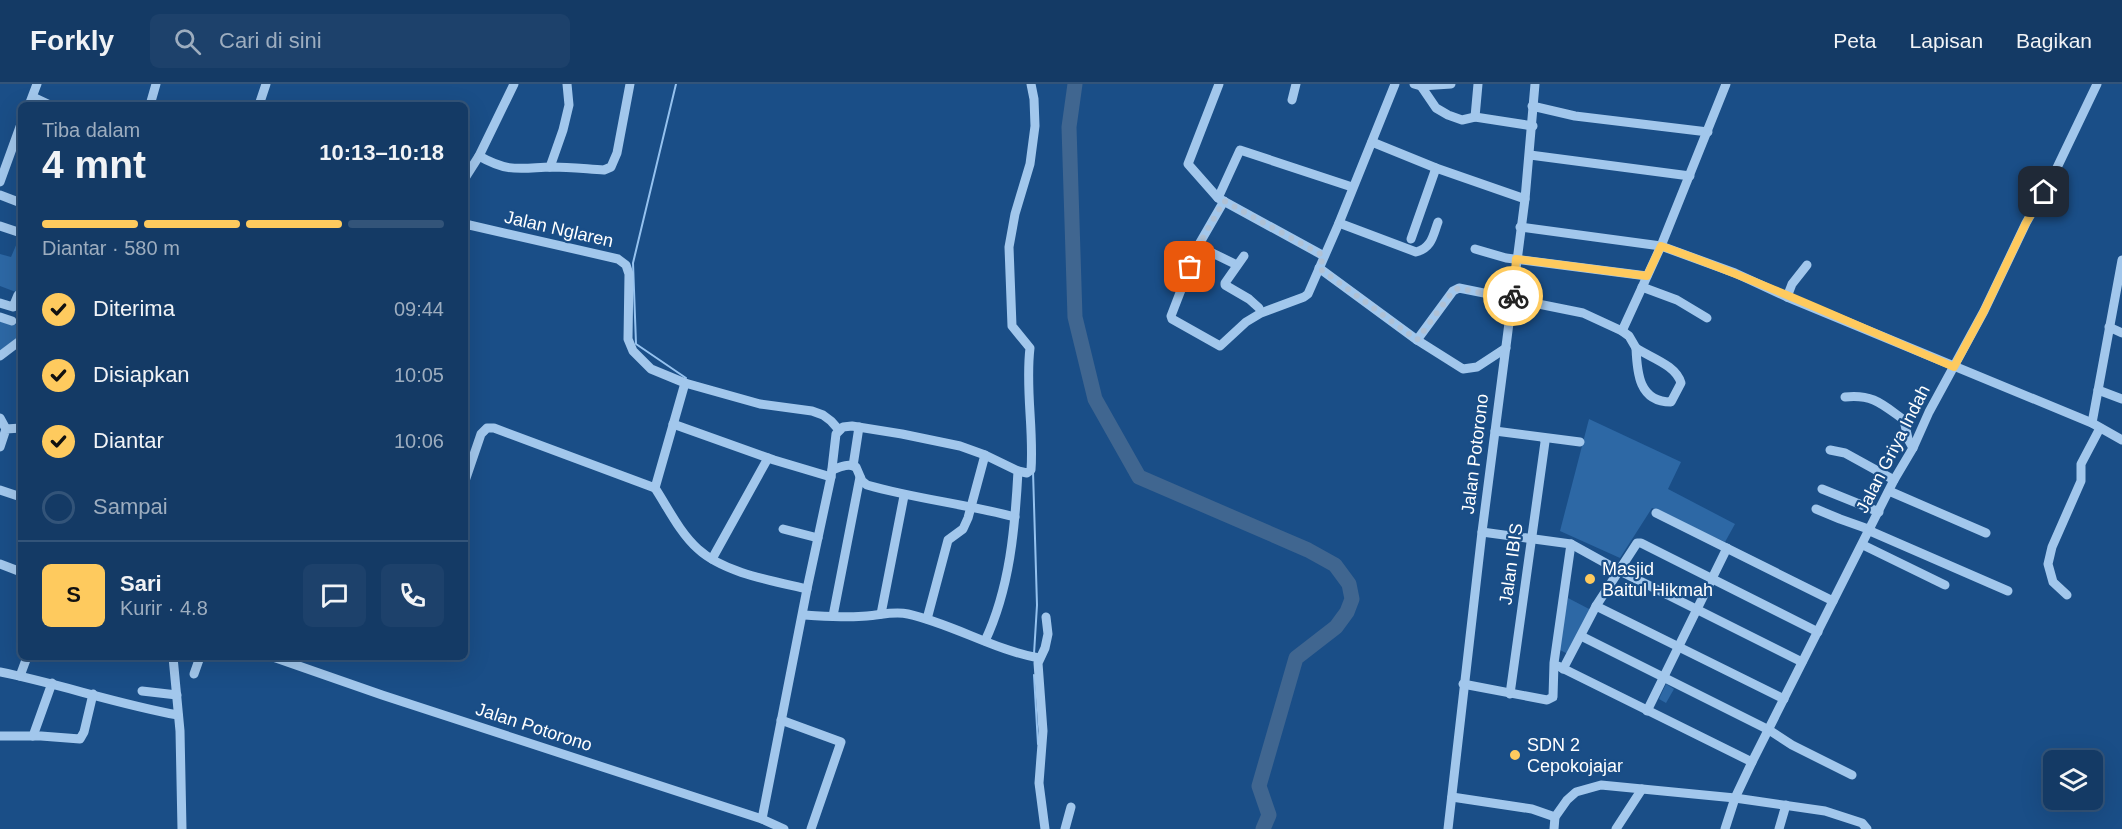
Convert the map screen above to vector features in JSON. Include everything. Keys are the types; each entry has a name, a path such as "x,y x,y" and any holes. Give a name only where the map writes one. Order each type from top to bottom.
{"street":[{"path":"31,101 37,84"},
{"path":"151,102 156,84"},
{"path":"260,102 266,84"},
{"path":"468,173 479,156 514,84"},
{"path":"550,167 569,105 567,84"},
{"path":"479,156 495,165 509,169 550,167 604,170 611,167 617,153 630,84"},
{"path":"762,819 832,474 834,443 839,430 843,427 859,427 949,444 985,455 1018,471 1027,473 1031,470 1028,399 1030,348 1012,326 1010,238 1030,165 1035,126 1031,84"},
{"path":"1219,84 1188,164 1221,199 1324,256"},
{"path":"1292,100 1296,84"},
{"path":"1352,187 1240,150 1221,199 1198,246 1171,316 1172,319 1220,346 1246,322 1261,313 1308,294 1395,84"},
{"path":"1418,85 1452,84"},
{"path":"1475,117 1478,84"},
{"name":"Jalan Potorono","path":"1448,829 1482,532 1525,200 1535,84"},
{"path":"1622,331 1661,246 1726,84"},
{"name":"Jalan Griya Indah","path":"1725,829 1735,798 1752,762 1894,480 1984,311 2026,223 2053,176 2097,84"},
{"path":"1418,85 1436,108 1462,120 1475,117 1533,126"},
{"path":"1532,106 1575,116 1708,132"},
{"path":"0,182 18,132"},
{"path":"1372,142 1525,200"},
{"path":"1530,154 1690,176"},
{"path":"1411,239 1436,168"},
{"path":"0,195 18,202"},
{"path":"1339,223 1416,252 1425,250 1430,244 1438,222"},
{"path":"0,225 18,232"},
{"name":"Jalan Nglaren","path":"468,225 618,259 626,265 629,274 628,339 633,351 651,369 685,383 760,404 812,411 823,415 839,430"},
{"path":"1520,227 1661,246 1735,273 1787,297 2096,426 2122,440"},
{"path":"1198,246 1237,265"},
{"path":"1475,249 1506,258 1647,276"},
{"path":"1244,256 1225,283 1226,286 1249,299 1259,308"},
{"path":"2067,595 2054,582 2048,564 2052,547 2081,482 2081,464 2096,426 2098,390 2122,260"},
{"path":"1787,297 1792,284 1807,265"},
{"path":"1319,268 1417,340 1463,369 1477,367 1506,348"},
{"path":"1642,287 1677,300 1707,318"},
{"path":"1417,340 1453,291 1459,288 1583,313 1629,336 1636,348 1640,385 1660,401 1671,402 1681,383 1679,376 1668,366 1636,348"},
{"path":"0,303 13,307 18,295"},
{"path":"0,317 12,321"},
{"path":"2109,327 2122,333"},
{"path":"0,356 18,342"},
{"path":"655,488 685,383"},
{"path":"2098,390 2122,399"},
{"path":"1845,397 1860,395 1869,397 1904,420 1908,439 1913,448"},
{"path":"0,418 6,429 0,447"},
{"path":"673,424 768,458 832,474"},
{"path":"6,429 18,427"},
{"path":"853,466 859,427"},
{"path":"468,472 481,434 487,428 494,428 655,488 694,545 712,560 735,570 807,590"},
{"path":"1495,431 1580,442"},
{"name":"Jalan IBIS","path":"1510,694 1544,438"},
{"path":"1830,450 1845,453 1894,480"},
{"path":"927,619 948,540 963,529 968,518 985,455"},
{"path":"712,560 768,458"},
{"path":"832,474 843,466 853,466 856,467 860,477 867,485 904,496 1015,517"},
{"path":"985,641 1004,591 1015,517 1018,471"},
{"path":"833,616 860,477"},
{"path":"1822,489 1879,512"},
{"path":"0,490 18,495"},
{"path":"1889,491 1986,533"},
{"path":"881,614 904,496"},
{"path":"1816,508 2008,591"},
{"path":"1656,513 1833,601"},
{"path":"783,529 818,538"},
{"path":"1482,532 1571,544 1802,662"},
{"path":"1563,669 1618,570 1633,546 1641,543 1818,632"},
{"path":"1464,684 1510,694 1551,699 1554,695 1554,663 1571,544"},
{"path":"1863,544 1945,585"},
{"path":"1647,711 1727,548"},
{"path":"0,564 18,571"},
{"path":"1596,606 1784,699"},
{"path":"803,615 906,614 927,619 1036,658"},
{"path":"1045,829 1039,783 1043,731 1036,658 1045,648 1048,634 1046,617"},
{"path":"1581,636 1852,775"},
{"path":"20,676 26,660"},
{"path":"173,660 177,695 182,829"},
{"path":"194,674 199,660"},
{"name":"Jalan Potorono","path":"282,660 762,819 784,829"},
{"path":"1554,663 1752,762"},
{"path":"1,674 20,676 134,707 177,715"},
{"path":"33,736 52,684"},
{"path":"142,691 177,695"},
{"path":"0,736 80,739 84,732 93,694"},
{"path":"781,720 841,742 811,829"},
{"path":"1554,829 1555,817 1567,800 1576,792 1601,785 1735,798 1825,811 1846,816 1862,823 1867,829"},
{"path":"1617,829 1642,789"},
{"path":"1452,797 1532,808 1555,817"},
{"path":"1779,829 1786,805"},
{"path":"1065,829 1071,807"}],"shaded area":[{"path":"17,243 18,293 0,286 0,254 11,257"},
{"path":"0,321 18,325 18,337 0,351"},
{"path":"1589,419 1681,462 1668,489 1735,524 1725,542 1652,508 1620,558 1560,531"},
{"path":"1568,598 1591,610 1568,654 1558,649"},
{"path":"1666,684 1674,689 1666,703 1659,699"}],"waterway":[{"path":"676,84 633,263 636,344 686,378"},
{"path":"1075,84 1069,127 1075,317 1095,399 1139,477 1308,550 1335,565 1349,584 1352,599 1347,612 1336,627 1296,658 1259,786 1269,815 1263,829"},
{"path":"1033,471 1037,605 1034,654"},
{"path":"1034,675 1038,744"}],"way so far":[{"path":"1190,267 1198,246 1224,201 1324,256 1319,268 1417,340 1453,291 1459,288 1513,300 1513,296"}],"place":[{"name":"Masjid Baitul Hikmah","path":"1590,579"},
{"name":"SDN 2 Cepokojajar","path":"1515,755"}],"route":[{"path":"1513,296 1516,259 1647,276 1661,246 1735,273 1954,367 2026,223 2044,192"}]}
